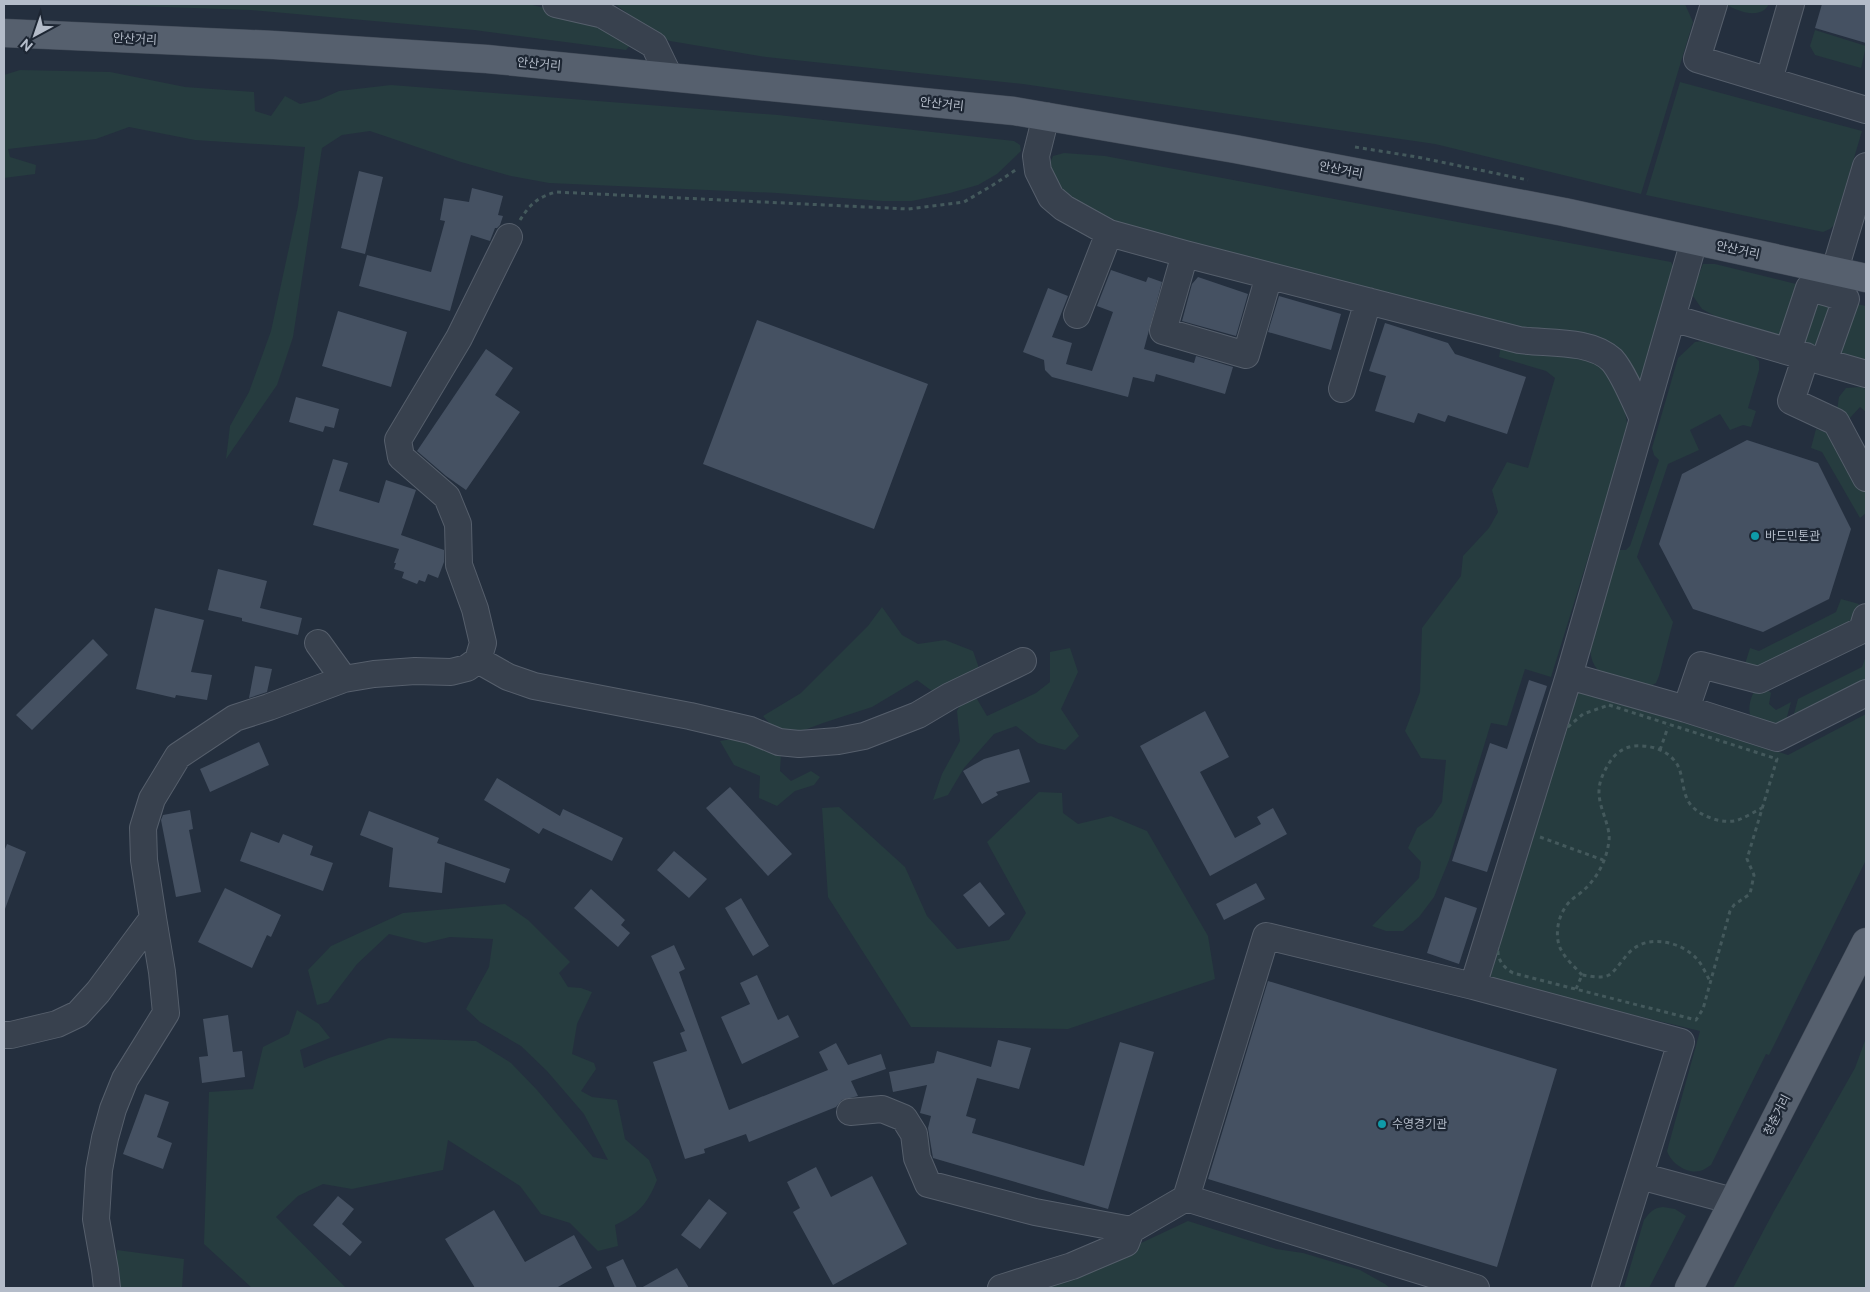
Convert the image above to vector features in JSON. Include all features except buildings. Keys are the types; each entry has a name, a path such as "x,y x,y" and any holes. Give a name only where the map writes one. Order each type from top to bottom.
{"main road":[{"name":"안산거리","path":"4,32 274,45 487,59 1014,111 1235,149 1564,212 1694,241 1831,282 1866,278"},
{"name":"청춘거리","path":"1689,1288 1866,942"}],"street":[{"path":"556,4 592,9 654,45 669,76"},
{"path":"1769,80 1791,4"},
{"path":"1709,6 1697,59 1866,110"},
{"path":"1046,116 1036,156 1038,171 1052,197 1064,208 1109,233 1519,340 1569,344 1595,349 1612,361 1630,390 1643,419"},
{"path":"1831,282 1866,166"},
{"path":"1077,315 1109,233"},
{"path":"107,1288 106,1270 96,1219 99,1170 105,1138 125,1079 166,1013 162,972 144,860 143,828 152,799 178,756 235,718 344,678 415,671 451,672 468,668 478,660 483,643 475,609 459,565 458,524 447,497 401,457 398,440 459,338 509,237"},
{"path":"1473,986 1570,676 1694,241"},
{"path":"1186,254 1163,331 1246,355 1269,276"},
{"path":"1831,282 1809,288 1806,356 1791,401 1836,422 1866,478"},
{"path":"1806,356 1846,298 1831,282"},
{"path":"1342,389 1368,301"},
{"path":"1672,318 1866,374"},
{"path":"1677,716 1701,665 1758,680 1862,630 1866,617"},
{"path":"318,643 344,678"},
{"path":"478,660 508,677 534,686 690,716 750,730 779,742 799,744 838,741 864,736 918,715 950,696 1023,661"},
{"path":"1570,676 1677,716 1777,738 1866,693"},
{"path":"4,1035 57,1024 78,1014 98,992 153,918"},
{"path":"1001,1288 1072,1266 1126,1243 1131,1230 1186,1198 1266,936 1473,986 1681,1042 1605,1288"},
{"path":"850,1112 882,1109 904,1118 914,1134 917,1158 928,1184 1035,1212 1131,1230"},
{"path":"1640,1176 1733,1201"},
{"path":"1186,1198 1432,1281 1476,1288"}],"path":[{"path":"509,237 526,210 542,196 556,192 908,209 964,202 1036,156"},
{"path":"1609,704 1677,716 1777,759 1746,859 1754,875 1750,894 1734,905 1730,911 1703,1009 1696,1020 1576,990 1513,973 1506,969 1498,958 1496,948 1562,732 1583,714 1609,704"},
{"path":"1660,750 1677,716"},
{"path":"1710,982 1697,959 1686,950 1666,942 1650,942 1634,948 1608,975 1598,977 1582,975 1568,960 1560,945 1560,920 1564,908 1599,873 1609,840 1608,828 1598,794 1599,782 1617,752 1626,747 1641,745 1660,750 1672,758 1680,768 1685,796 1699,812 1724,821 1737,821 1762,808"},
{"path":"1531,833 1603,860"},
{"path":"1576,990 1582,975"}],"green space":[{"path":"80,4 528,4 592,19 631,44 626,50 474,30 250,10"},
{"path":"615,4 1685,4 1693,22 1641,194 1435,144 1023,84 766,57 670,41 656,35"},
{"path":"1726,4 1769,4 1761,12 1749,13 1737,10"},
{"path":"1815,30 1866,46 1861,68 1815,55 1810,46"},
{"path":"20,70 110,72 185,87 254,92 255,111 271,116 285,96 300,104 319,100 339,91 391,85 778,115 1014,141 1020,145 1021,151 997,174 978,185 912,201 882,201 777,193 549,183 511,176 461,162 370,131 342,135 322,148 293,337 277,385 226,459 230,426 249,392 271,331 298,206 305,147 195,140 129,127 96,139 8,149 10,157 36,165 35,174 4,178 4,75"},
{"path":"1680,82 1862,131 1834,225 1823,232 1646,195"},
{"path":"1064,153 1105,156 1671,262 1677,273 1638,397 1617,355 1522,333 1274,269 1175,237 1113,229 1070,207 1049,166 1053,156"},
{"path":"1703,264 1715,264 1796,284 1797,292 1783,336 1715,316 1702,309 1693,296"},
{"path":"1815,301 1833,306 1820,349 1802,343"},
{"path":"1853,303 1866,306 1866,362 1840,354"},
{"path":"1703,341 1753,355 1759,361 1759,370 1748,408 1756,411 1751,427 1743,425 1730,430 1720,414 1690,430 1699,450 1668,464 1637,557 1673,622 1659,676 1656,683 1647,688 1614,680 1599,671 1594,664 1590,640 1615,555 1620,550 1626,550 1630,546 1659,460 1654,455 1652,448 1678,358 1695,342"},
{"path":"1501,346 1546,356 1563,353 1587,356 1605,367 1623,400 1628,429 1551,677 1525,669 1507,726 1491,723 1449,860 1434,897 1419,917 1403,931 1386,931 1372,926 1419,878 1421,862 1408,848 1417,828 1432,817 1442,802 1446,760 1421,758 1405,731 1420,692 1422,628 1461,576 1463,556 1489,528 1498,512 1492,490 1507,462 1528,468 1555,378 1546,371 1499,357"},
{"path":"1860,387 1866,389 1866,412 1860,407 1848,420 1837,410 1839,397 1846,388"},
{"path":"1816,429 1836,436 1866,494 1866,513 1860,518 1822,452 1811,448"},
{"path":"1841,599 1859,604 1853,622 1763,670 1745,664 1750,648 1759,651 1836,612"},
{"path":"882,607 902,635 918,644 945,640 973,651 979,668 936,694 917,680 872,707 783,738 763,716 801,693 868,626"},
{"path":"1070,648 1078,672 1061,709 1079,736 1065,750 1038,743 1016,726 994,734 964,768 948,795 933,800 942,774 960,741 957,711 966,694 977,699 987,716 1036,693 1050,682 1050,652"},
{"path":"1866,656 1866,681 1792,721 1798,699 1862,667"},
{"path":"1574,688 1788,755 1866,714 1866,860 1769,1055 1766,1054 1711,1165 1700,1171 1690,1171 1680,1167 1672,1160 1667,1151 1700,1031 1481,978"},
{"path":"1756,688 1766,689 1771,693 1769,704 1776,710 1791,702 1785,724 1777,726 1751,717 1749,710 1750,702"},
{"path":"750,736 781,754 780,771 791,781 811,771 820,777 814,785 795,791 777,806 759,798 760,776 734,765 720,741"},
{"path":"1039,792 1062,793 1063,813 1078,824 1111,816 1147,831 1208,936 1215,979 1068,1029 911,1027 828,897 822,808 839,807 905,867 927,916 957,949 1009,940 1026,913 987,842"},
{"path":"505,904 528,920 570,962 559,973 568,987 581,988 592,992 577,1024 572,1054 594,1063 596,1069 581,1091 592,1097 617,1100 625,1139 649,1160 657,1180 641,1208 630,1217 615,1225 618,1246 598,1251 570,1223 541,1214 520,1186 448,1140 443,1170 352,1189 323,1184 298,1196 276,1217 346,1288 252,1288 204,1244 209,1092 253,1089 263,1047 289,1034 297,1010 319,1024 330,1038 300,1050 304,1068 389,1038 476,1041 511,1063 537,1090 593,1157 608,1160 584,1114 547,1071 521,1046 480,1022 466,1009 489,967 493,939 450,937 425,943 389,934 357,964 328,1002 317,1005 308,970 331,946 403,913"},
{"path":"1866,1038 1866,1288 1733,1288 1855,1068"},
{"path":"1663,1207 1675,1209 1686,1216 1649,1288 1624,1288 1644,1220 1652,1211"},
{"path":"1188,1221 1276,1249 1303,1253 1360,1270 1390,1288 1045,1288"},
{"path":"117,1250 184,1259 182,1288 117,1288"}],"place":[{"name":"바드민톤관","path":"1755,536"},
{"name":"수영경기관","path":"1382,1124"}]}
